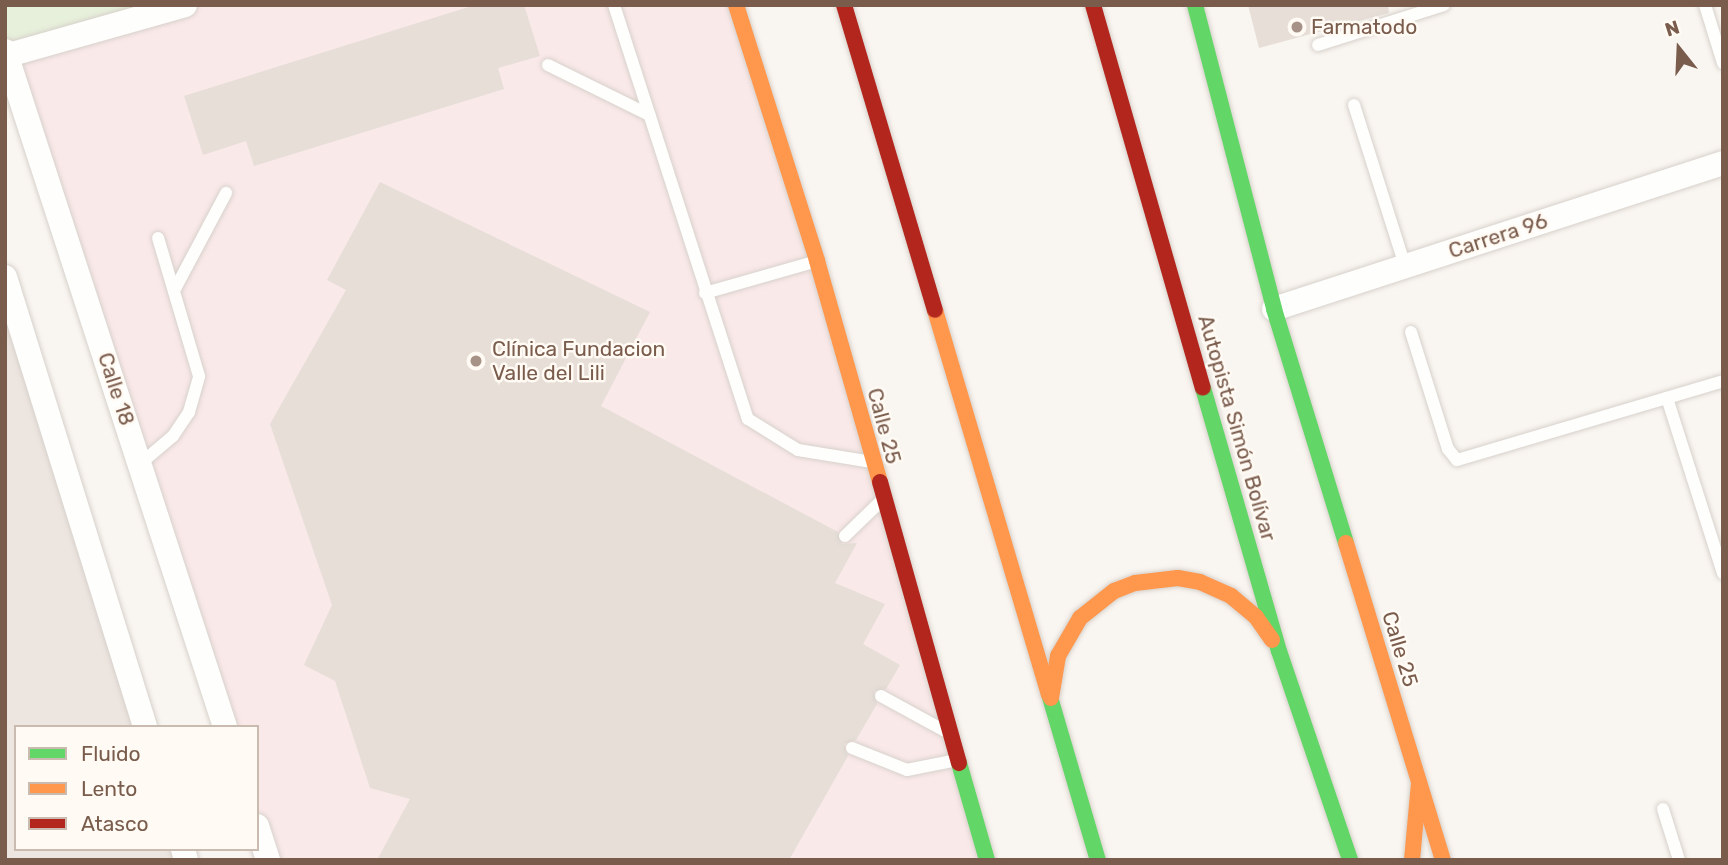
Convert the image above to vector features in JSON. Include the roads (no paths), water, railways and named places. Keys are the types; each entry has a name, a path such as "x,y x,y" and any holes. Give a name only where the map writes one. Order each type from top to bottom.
{"main road":[{"name":"Calle 25","path":"736,5 817,261 987,860"},
{"path":"844,5 1098,860"},
{"name":"Autopista Simón Bolívar","path":"1093,5 1279,650 1350,860"},
{"name":"Calle 25","path":"1195,5 1274,309 1443,860"},
{"path":"1055,721 1052,678 1067,636 1096,603 1135,583 1178,578 1231,596 1256,617 1279,650"},
{"path":"1412,860 1419,783"}],"street":[{"path":"6,54 185,5"},
{"name":"Calle 18","path":"6,54 224,725"},
{"name":"Carrera 96","path":"1274,309 1723,163"},
{"path":"5,277 144,725"},
{"path":"259,832 268,860"}],"lane":[{"path":"614,5 705,293 748,419 798,450 872,462"},
{"path":"1318,45 1444,5"},
{"path":"1704,5 1723,62"},
{"path":"548,65 649,116"},
{"path":"1354,105 1405,266"},
{"path":"175,289 226,193"},
{"path":"140,464 173,436 197,393 195,356 158,238"},
{"path":"705,293 817,261"},
{"path":"1411,332 1448,449 1457,460 1723,381"},
{"path":"1667,398 1723,573"},
{"path":"845,536 883,499"},
{"path":"881,696 952,735"},
{"path":"852,748 907,770 958,760"},
{"path":"1663,809 1679,860"}],"place":[{"name":"Farmatodo","path":"1297,27"},
{"name":"Clínica Fundacion Valle del Lili","path":"476,361"}]}
